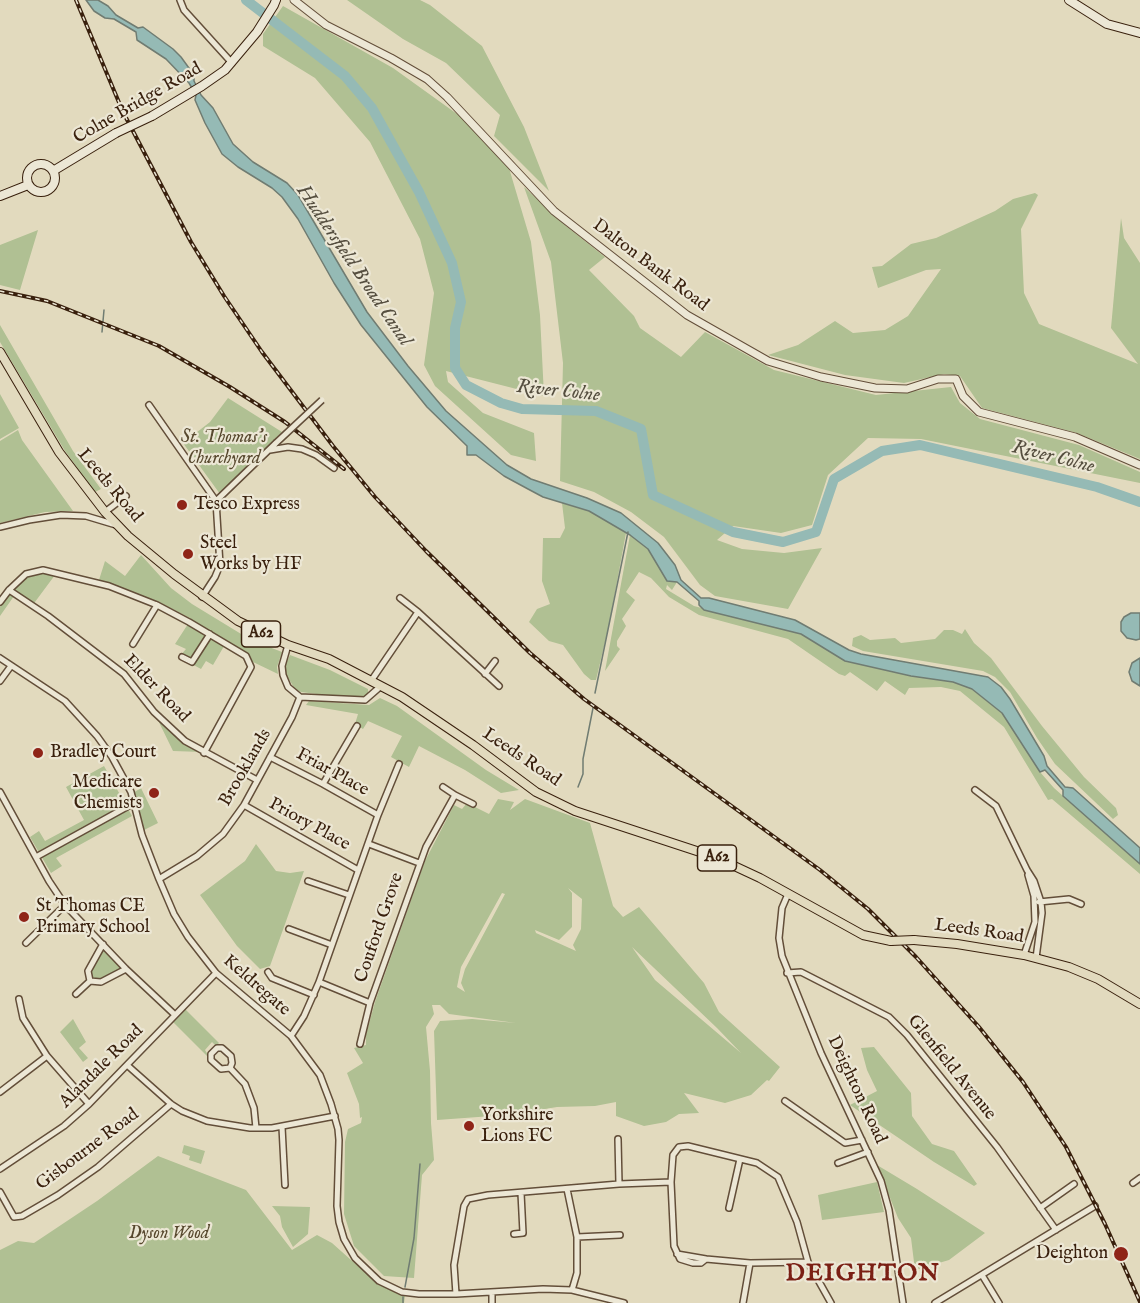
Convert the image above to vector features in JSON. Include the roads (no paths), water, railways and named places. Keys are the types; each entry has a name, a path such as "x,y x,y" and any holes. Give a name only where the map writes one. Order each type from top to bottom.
{"main road":[{"path":"1069,0 1107,24 1140,33"},
{"name":"Colne Bridge Road","path":"53,171 116,133 152,116 208,83 232,63 257,32 275,3"},
{"name":"Colne Bridge Road","path":"43,164 53,171 55,179 48,191 35,192 28,185 28,172 35,165 43,164"},
{"name":"Colne Bridge Road","path":"0,196 28,185"},
{"name":"Leeds Road","path":"0,352 59,452 105,512 148,554 202,597 238,621 288,645 329,659 402,697 473,745 536,792 575,811 715,857 760,878 863,935 891,941 914,940 957,944 1024,955 1069,967 1098,980 1140,1004"}],"street":[{"path":"180,0 184,10 232,63"},
{"name":"Dalton Bank Road","path":"294,0 326,25 391,57 427,80 447,97 554,211 687,315 768,361 875,388 907,389 938,380 956,379 963,396 979,412 1075,437 1140,465"},
{"path":"216,501 322,400"},
{"path":"149,405 216,501 220,565 202,597"},
{"path":"268,451 288,447 302,450 316,455 334,468"},
{"path":"105,512 126,496"},
{"path":"0,527 61,515 86,516 118,526"},
{"path":"0,602 26,574 43,570 109,586 157,605 246,656 251,667 204,753"},
{"name":"Elder Road","path":"9,590 48,616 124,674 154,712 185,741 257,780"},
{"path":"400,598 499,686"},
{"path":"134,644 157,605"},
{"path":"371,681 418,612"},
{"path":"192,662 210,634"},
{"path":"288,645 282,666 283,675 288,687 300,697 365,700 381,686"},
{"path":"182,657 199,667"},
{"name":"Keldregate","path":"0,658 64,702 98,736 131,792 145,843 174,914 216,973 291,1036 320,1075 335,1116 339,1140 337,1206 339,1222 349,1250 379,1281 402,1292 456,1294 543,1289 572,1290 624,1303"},
{"path":"485,674 495,662"},
{"path":"0,681 11,666"},
{"name":"Brooklands","path":"159,879 189,862 223,834 244,805 292,717 300,697"},
{"path":"323,784 357,726"},
{"path":"351,736 359,739"},
{"name":"Friar Place","path":"270,757 378,815"},
{"path":"291,1036 314,995 378,815 399,764"},
{"path":"443,787 473,804"},
{"path":"975,790 996,806 1034,881 1041,902 1041,931 1036,958"},
{"path":"0,792 2,800 65,905 126,969 174,1014"},
{"name":"Couford Grove","path":"360,1044 370,1003 419,863 455,795"},
{"path":"36,857 134,803"},
{"name":"Priory Place","path":"244,805 358,870"},
{"name":"Couford Grove","path":"369,844 419,863"},
{"path":"1024,955 1032,936 1035,919 1034,896 1027,870"},
{"path":"308,880 349,895"},
{"name":"Deighton Road","path":"788,894 782,908 779,938 787,973 842,1101 881,1181 889,1210 903,1303"},
{"path":"1035,919 1038,915 1038,902 1069,899 1081,904"},
{"path":"26,943 28,934 65,905"},
{"path":"289,929 332,945"},
{"path":"90,981 88,971 103,944"},
{"path":"76,994 90,981 101,982 126,969"},
{"path":"268,972 272,978 314,995"},
{"name":"Glenfield Avenue","path":"787,973 801,972 889,1017 907,1035 997,1148 1056,1230"},
{"name":"Alandale Road","path":"0,1169 64,1125 89,1104 216,973"},
{"name":"Couford Grove","path":"319,982 370,1003"},
{"path":"19,999 23,1018 47,1056 89,1104"},
{"path":"217,1048 222,1048 231,1056 230,1068 221,1069 211,1060 217,1048"},
{"path":"0,1092 47,1056"},
{"path":"128,1065 171,1104 207,1121 256,1128 282,1127 335,1116"},
{"path":"230,1068 245,1084 254,1108 256,1128"},
{"path":"785,1101 845,1143 862,1140"},
{"name":"Gisbourne Road","path":"0,1192 15,1217 22,1216 58,1195 98,1167 171,1104"},
{"path":"282,1127 285,1185"},
{"path":"618,1139 619,1184"},
{"path":"808,1262 750,1263 677,1254 674,1246 671,1182 673,1155 680,1147 688,1146 757,1163 778,1177 797,1222 808,1262 831,1303"},
{"path":"838,1162 868,1152"},
{"path":"729,1208 740,1159"},
{"path":"1133,1183 1140,1178"},
{"path":"456,1294 454,1265 466,1202 471,1198 619,1184 671,1182"},
{"path":"1040,1208 1074,1184"},
{"path":"567,1189 577,1237 577,1273 572,1290"},
{"path":"514,1234 522,1233 521,1193"},
{"path":"935,1303 1095,1206"},
{"path":"577,1237 620,1235"},
{"path":"743,1303 750,1263"},
{"path":"982,1275 999,1303"},
{"path":"492,1293 492,1303"},
{"path":"441,1294 441,1303"},
{"path":"592,1303 594,1295"}],"water":[{"path":"86,0 98,0 116,15 138,28 143,27 181,57 194,75 194,81 201,95 213,108 233,144 253,162 287,183 298,195 367,312 408,366 446,411 507,465 531,479 587,498 621,513 658,543 675,565 681,580 701,598 709,598 795,620 849,650 861,654 988,677 1001,687 1010,699 1044,756 1047,766 1065,787 1073,788 1140,848 1140,864 1063,796 1063,790 1045,770 1040,772 1002,713 972,689 953,682 911,676 845,661 801,634 704,610 699,605 699,601 677,582 667,581 648,549 630,535 589,511 543,497 504,476 476,455 467,455 467,446 427,407 361,325 298,219 282,197 222,154 205,123 195,100 196,95 189,83 166,59 137,40 136,32 94,11"},
{"path":"1131,613 1140,613 1140,639 1127,638 1121,631 1121,622"},
{"path":"1140,658 1140,686 1132,681 1129,672 1132,663"}],"waterway":[{"name":"River Colne","path":"246,0 345,76 372,108 419,192 452,263 461,302 455,328 455,368 466,385 501,403 522,409 596,411 641,429 653,495 733,532 783,542 816,532 834,479 882,451 920,445 1097,487 1140,502"},
{"path":"102,332 104,310"},
{"path":"595,693 628,532"},
{"path":"578,787 583,774 583,759 593,708"},
{"path":"405,1287 414,1238 420,1164"},
{"path":"403,1297 403,1303"}],"railway":[{"path":"76,0 123,112 191,242 262,352 333,446 375,497 426,551 530,653 584,699 820,870 868,909 916,957 979,1027 1023,1082 1066,1147 1105,1224 1140,1302"},
{"path":"0,291 47,301 159,346 285,422 344,469"}],"place":[{"name":"Tesco Express","path":"182,505"},
{"name":"Steel Works by HF","path":"188,554"},
{"name":"Bradley Court","path":"38,753"},
{"name":"Medicare Chemists","path":"154,793"},
{"name":"St Thomas CE Primary School","path":"24,917"},
{"name":"Yorkshire Lions FC","path":"469,1126"},
{"name":"Deighton","path":"1121,1254"}],"district":[{"name":"DEIGHTON","path":"863,1275"}],"water label":[{"name":"Huddersfield Broad Canal","path":"353,266"}],"park label":[{"name":"St. Thomas's Churchyard","path":"224,448"},
{"name":"Dyson Wood","path":"169,1234"}]}
